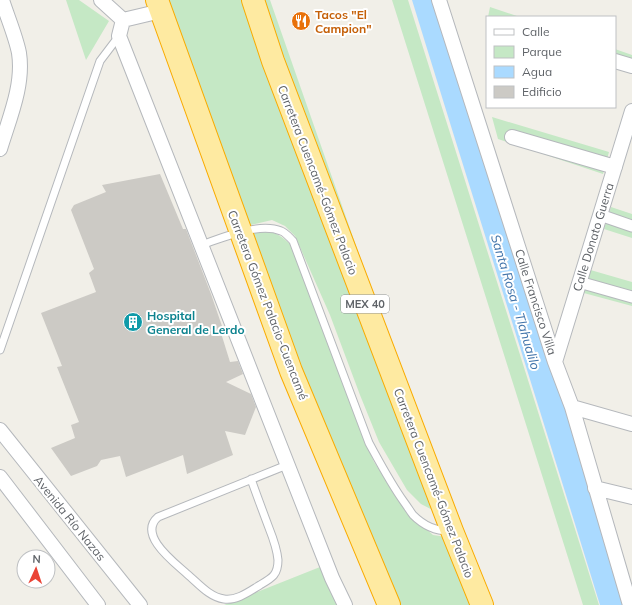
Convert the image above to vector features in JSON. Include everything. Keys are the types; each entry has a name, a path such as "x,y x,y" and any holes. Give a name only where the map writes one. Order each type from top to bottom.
{"highway":[{"name":"Carretera Cuencamé-Gómez Palacio","path":"254,0 273,61 452,531 482,605"},
{"name":"Carretera Gómez Palacio-Cuencamé","path":"159,5 291,371 389,605"}],"street":[{"path":"0,149 16,95 19,71 19,53 2,0"},
{"path":"101,0 124,20"},
{"name":"Calle Francisco Villa","path":"439,0 555,362 572,407 595,488 627,579 630,605"},
{"path":"159,5 124,20 119,36 332,578 345,605"},
{"path":"616,61 632,66"},
{"name":"Calle Donato Guerra","path":"555,362 632,113"},
{"path":"512,137 615,167"},
{"path":"600,215 632,226"},
{"path":"579,282 632,297"},
{"path":"572,407 632,424"},
{"name":"Avenida Río Nazas","path":"0,430 140,605"},
{"path":"0,478 98,605"},
{"path":"595,488 632,497"}],"lane":[{"path":"0,350 100,61 119,36"},
{"path":"201,245 240,231 260,228 281,230 293,240 369,443 402,499 414,515 431,527 441,531 452,531"},
{"path":"251,480 276,548 278,560 277,570 273,578 236,597 226,599 213,596 165,554 157,544 152,526 154,520 158,517 288,465"}],"green space":[{"path":"66,0 79,0 109,21 86,60"},
{"path":"161,0 270,0 452,520 421,504 407,490 379,442 330,315 295,236 285,226 272,220 242,227"},
{"path":"392,0 408,0 599,605 583,605"},
{"path":"490,7 517,16 488,16"},
{"path":"616,49 632,55 632,73 616,68"},
{"path":"492,117 609,152 603,174 498,139"},
{"path":"611,207 632,214 632,238 604,229"},
{"path":"246,231 265,231 275,233 290,244 374,462 409,514 433,535 459,539 484,605 392,605"},
{"path":"587,269 632,282 632,306 580,292"},
{"path":"320,567 338,605 224,605"}],"water":[{"name":"Santa Rosa - Tlahualilo","path":"412,0 435,0 550,357 627,605 600,605"}],"building":[{"name":"Hospital General de Lerdo","path":"160,174 183,229 186,229 211,294 224,332 221,333 230,362 238,361 243,374 226,382 251,394 256,407 245,435 225,431 233,455 187,474 183,455 126,477 120,456 101,460 97,466 71,476 51,448 75,438 71,425 79,422 57,367 62,366 41,313 96,292 89,273 94,269 71,210 74,205 106,192 102,185"}],"place":[{"name":"Tacos \"El Campion\"","path":"301,21"},
{"name":"Hospital General de Lerdo","path":"133,322"}]}
